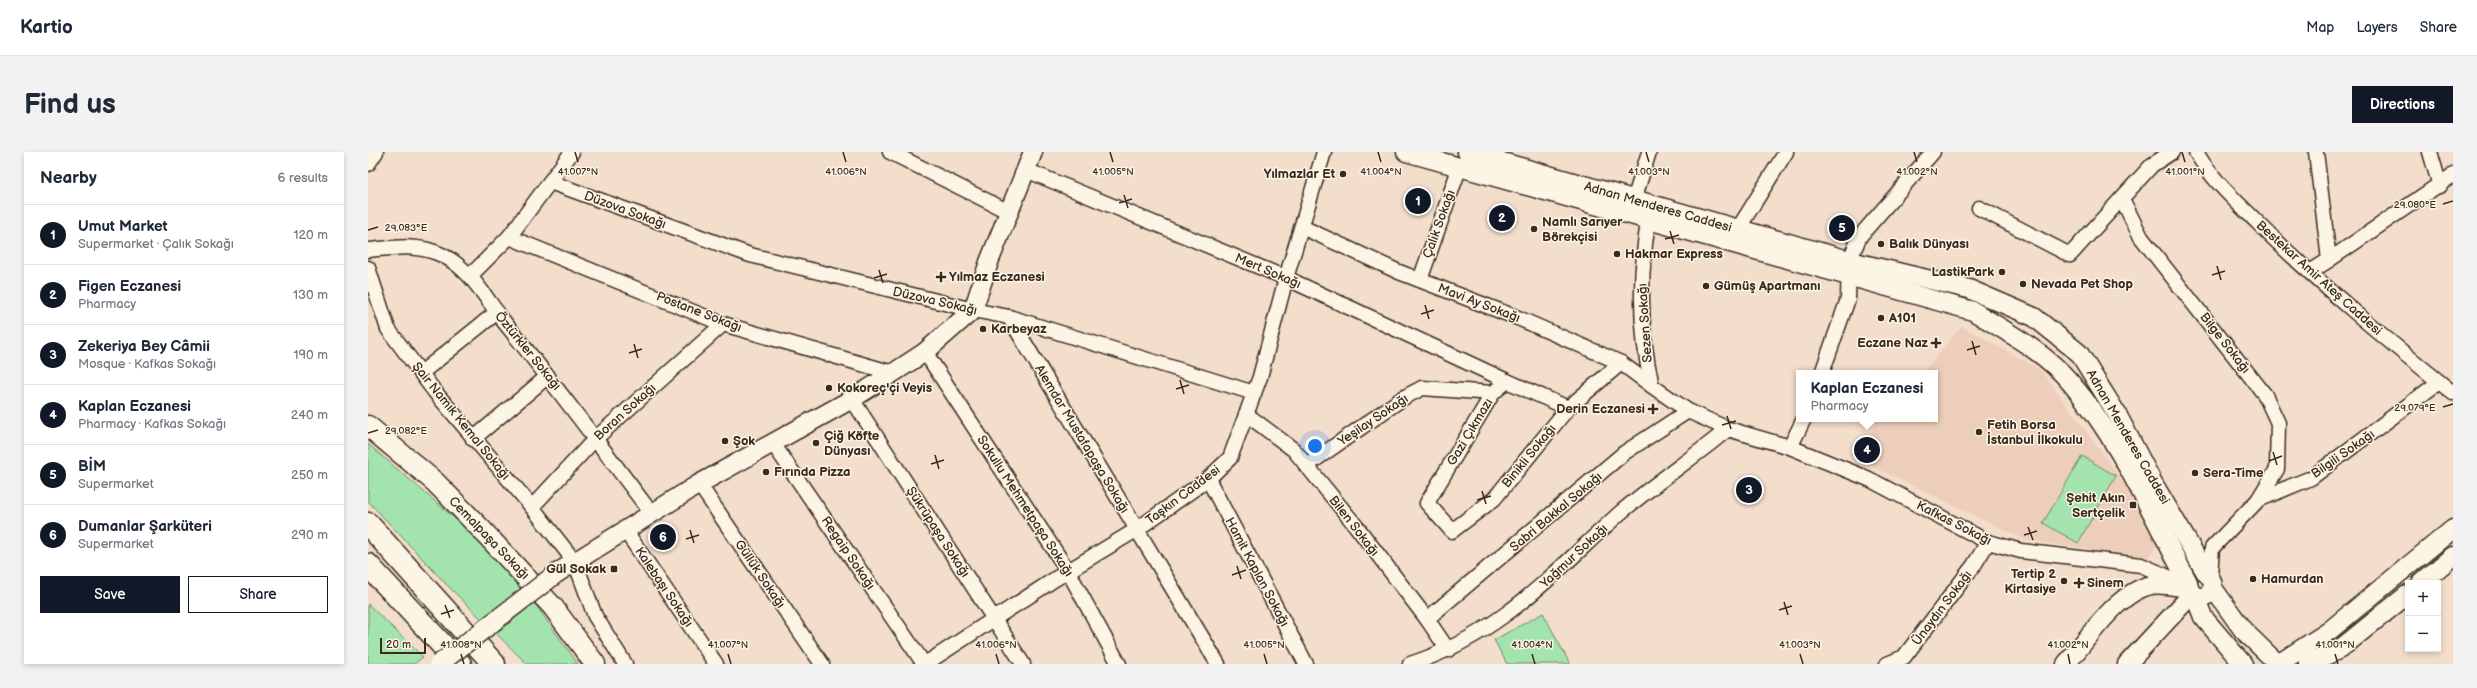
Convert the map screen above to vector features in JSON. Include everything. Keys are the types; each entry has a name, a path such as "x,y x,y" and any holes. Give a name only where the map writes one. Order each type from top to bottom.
{"highway":[{"path":"368,524 494,664"},
{"path":"368,565 460,664"}],"main road":[{"name":"Cemalpaşa Sokağı","path":"368,426 435,482 482,530 553,607 595,664"}],"street":[{"path":"368,164 376,152"},
{"path":"470,276 509,237 572,152"},
{"path":"890,152 1009,212"},
{"path":"439,664 557,573 699,484 772,442 852,399 925,352 973,310 989,262 1033,152"},
{"name":"Taşkın Caddesi","path":"924,664 1068,571 1136,530 1208,479 1230,458 1254,393 1286,278 1324,152"},
{"name":"Adnan Menderes Caddesi","path":"1406,152 1648,222 1849,269 1969,288 2034,317 2079,353 2117,414 2152,481 2209,579 2243,630 2278,664"},
{"name":"Adnan Menderes Caddesi","path":"1467,152 1738,229 1973,311 2028,345 2071,382 2109,434 2190,589 2203,617 2212,631 2242,664"},
{"path":"1634,200 1649,152"},
{"path":"1738,229 1786,152"},
{"path":"1823,370 1848,299 1849,269 1860,236 1932,152"},
{"path":"1979,208 2070,255 2152,165 2172,152"},
{"name":"Bestekar Amir Ateş Caddesi","path":"2196,152 2208,173 2310,272 2377,331 2453,394"},
{"path":"2316,152 2330,260"},
{"path":"2430,152 2440,186"},
{"name":"Çalık Sokağı","path":"1420,280 1459,168"},
{"name":"Mert Sokağı","path":"1026,170 1286,278 1507,380"},
{"path":"2310,272 2453,176"},
{"name":"Düzova Sokağı","path":"550,182 750,255 973,310 1009,317 1254,393"},
{"name":"Bilge Sokağı","path":"2122,199 2141,237 2265,395 2278,423 2276,469 2258,500"},
{"name":"Sezen Sokağı","path":"1648,222 1641,264 1642,309 1645,353 1652,386"},
{"name":"Mavi Ay Sokağı","path":"1302,227 1420,280 1518,318 1621,363 1652,386"},
{"name":"Postane Sokağı","path":"509,237 723,324 893,374"},
{"name":"Öztürkler Sokağı","path":"368,250 415,246 442,255 470,276 548,376 652,514"},
{"name":"Şair Namık Kemal Sokağı","path":"368,268 388,328 473,439 532,506 575,562"},
{"path":"421,373 497,312"},
{"name":"Alemdar Mustafapaşa Sokağı","path":"1009,317 1218,664"},
{"name":"Boran Sokağı","path":"532,506 595,439 723,324"},
{"name":"Sokullu Mehmetpaşa Sokağı","path":"925,352 1068,571 1119,664"},
{"name":"Binikli Sokağı","path":"1452,531 1494,499 1568,408 1621,363"},
{"path":"473,439 548,376"},
{"path":"1507,380 1568,408"},
{"name":"Gazi Çıkmazı","path":"1452,531 1427,503 1493,393 1507,380"},
{"name":"Bilgili Sokağı","path":"2209,579 2212,548 2258,500 2312,478 2439,382"},
{"path":"1652,386 1688,411 1728,429"},
{"name":"Yeşilay Sokağı","path":"1306,466 1403,398 1422,388 1493,393"},
{"name":"Şükrüpaşa Sokağı","path":"852,399 1023,664"},
{"name":"Sabri Bakkal Sokağı","path":"1427,620 1563,508 1624,453 1688,411"},
{"name":"Bilen Sokağı","path":"1246,414 1294,450 1427,620 1448,650"},
{"path":"1790,447 1802,422"},
{"name":"Kafkas Sokağı","path":"1728,429 1790,447 1869,479 1988,542 2021,551 2141,565 2190,589"},
{"name":"Yağmur Sokağı","path":"1410,664 1448,650 1479,633 1534,593 1621,513 1728,429"},
{"name":"Regaip Sokağı","path":"772,442 924,664"},
{"name":"Hamit Kaplan Sokağı","path":"1208,479 1306,664"},
{"name":"Güllük Sokağı","path":"699,484 822,664"},
{"path":"2278,664 2328,631 2453,529"},
{"name":"Kalebaşı Sokağı","path":"625,530 716,664"},
{"name":"Ünaydın Sokağı","path":"1888,664 1904,657 1974,565 1988,542"},
{"path":"2425,580 2453,556"},
{"path":"575,562 595,616 625,664"},
{"path":"2066,664 2124,597 2138,589 2154,585 2190,589 2206,596 2209,579"},
{"path":"2127,664 2190,589"},
{"path":"2308,664 2340,649 2405,596"}],"shaded area":[{"name":"Fetih Borsa İstanbul İlkokulu","path":"1962,326 2041,370 2125,484 2160,541 2148,558 2025,540 1874,467 1865,445 1876,422 1938,422 1938,370 1925,370"}],"green space":[{"path":"368,444 479,539 538,608 578,664 527,664 447,585 368,501"},
{"path":"2082,456 2116,476 2078,543 2043,523"},
{"path":"368,604 423,657 414,664 368,664"},
{"path":"1543,613 1570,664 1507,664 1494,640"}],"place":[{"name":"Yılmazlar Et","path":"1343,174"},
{"name":"Umut Market","path":"1418,201"},
{"name":"Figen Eczanesi","path":"1502,218"},
{"name":"BİM","path":"1842,228"},
{"name":"Namlı Sarıyer Börekçisi","path":"1534,229"},
{"name":"Balık Dünyası","path":"1881,244"},
{"name":"Hakmar Express","path":"1617,254"},
{"name":"LastikPark","path":"2002,272"},
{"name":"Yılmaz Eczanesi","path":"941,277"},
{"name":"Nevada Pet Shop","path":"2023,284"},
{"name":"Gümüş Apartmanı","path":"1706,286"},
{"name":"A101","path":"1881,318"},
{"name":"Karbeyaz","path":"983,329"},
{"name":"Eczane Naz","path":"1936,343"},
{"name":"Kokoreç'çi Veyis","path":"829,388"},
{"name":"Derin Eczanesi","path":"1653,409"},
{"name":"Fetih Borsa İstanbul İlkokulu","path":"1979,432"},
{"name":"Şok","path":"725,441"},
{"name":"Çiğ Köfte Dünyası","path":"816,443"},
{"name":"Kaplan Eczanesi","path":"1867,450"},
{"name":"Fırında Pizza","path":"766,472"},
{"name":"Sera-Time","path":"2195,473"},
{"name":"Zekeriya Bey Câmii","path":"1749,490"},
{"name":"Şehit Akın Sertçelik","path":"2133,505"},
{"name":"Dumanlar Şarküteri","path":"663,537"},
{"name":"Gül Sokak","path":"614,569"},
{"name":"Hamurdan","path":"2253,579"},
{"name":"Tertip 2 Kirtasiye","path":"2064,581"},
{"name":"Sinem","path":"2079,583"}]}
